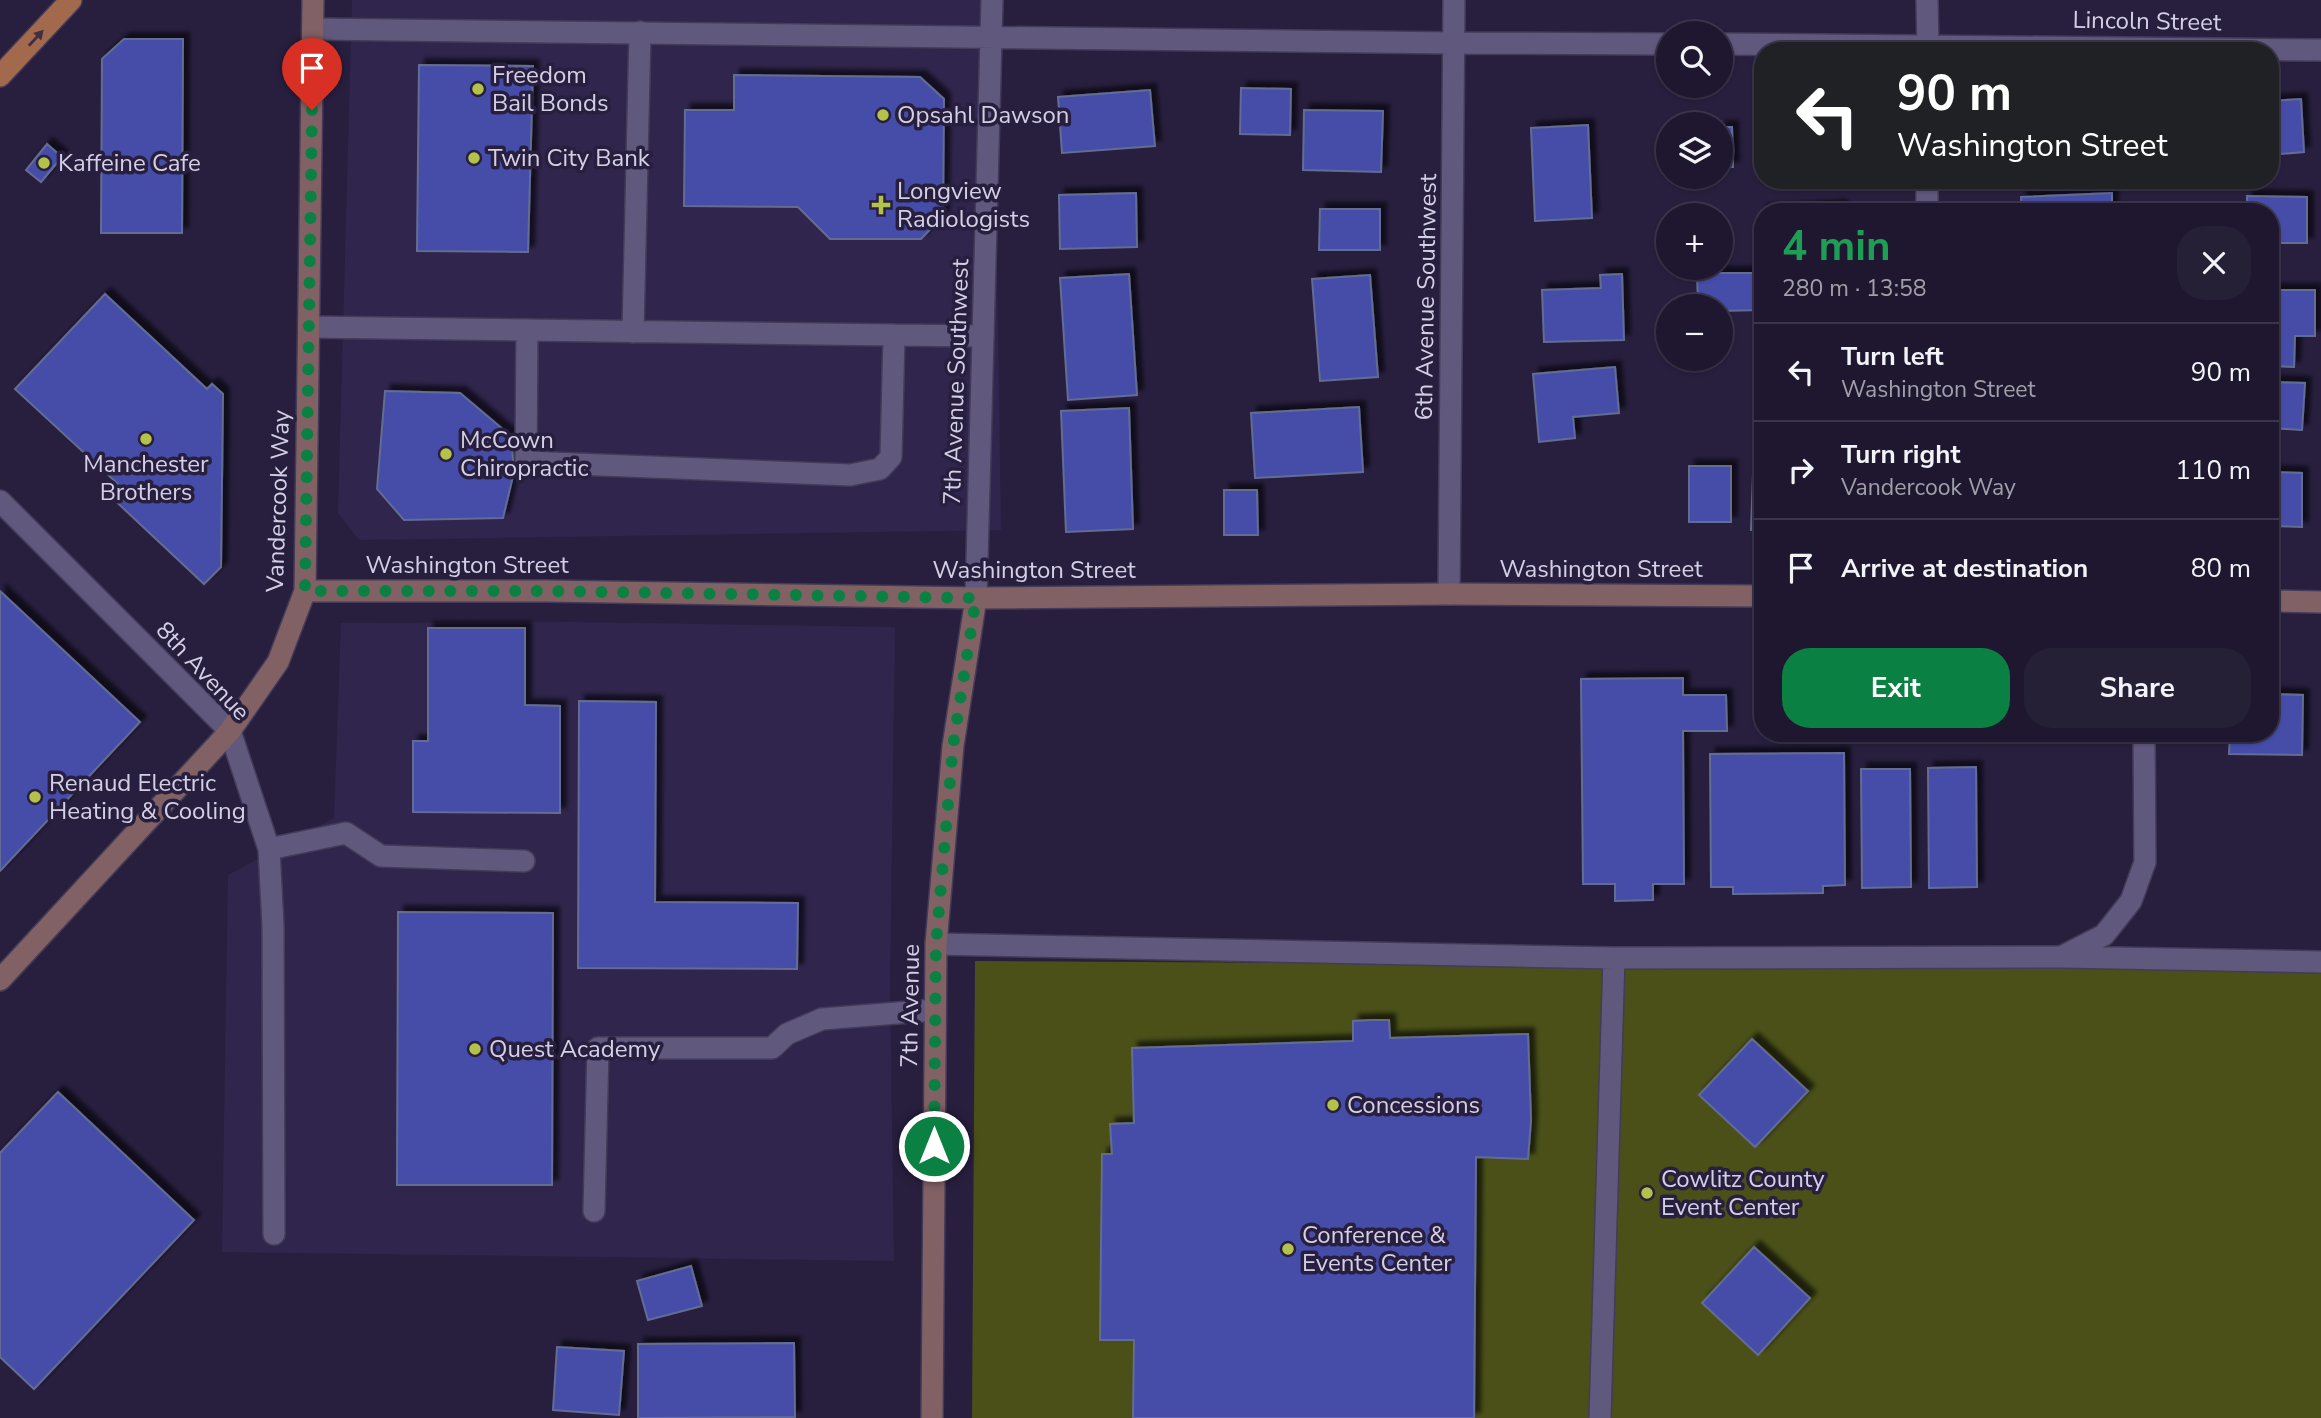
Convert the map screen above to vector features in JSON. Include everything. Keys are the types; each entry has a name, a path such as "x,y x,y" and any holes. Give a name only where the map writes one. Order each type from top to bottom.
{"main road":[{"path":"0,76 71,0"}],"street":[{"name":"Vandercook Way","path":"0,980 230,731 278,663 305,591 313,0"},
{"name":"7th Avenue Southwest","path":"976,598 992,0"},
{"name":"6th Avenue Southwest","path":"1449,594 1454,0"},
{"path":"1927,0 1928,42"},
{"path":"313,29 1656,44"},
{"path":"633,332 640,32"},
{"name":"Lincoln Street","path":"1733,44 1754,45"},
{"name":"Lincoln Street","path":"2279,50 2321,50"},
{"path":"309,327 984,336"},
{"path":"527,330 526,463 850,475 880,469 891,457 894,335"},
{"name":"8th Avenue","path":"1,505 230,731 269,849 273,926 274,1234"},
{"name":"Washington Street","path":"305,591 532,591 976,598 1449,594 1754,596"},
{"name":"7th Avenue","path":"932,1418 936,944 953,746 976,598"},
{"path":"2279,601 2321,602"},
{"path":"2060,957 2104,935 2131,901 2145,862 2144,742"},
{"path":"269,849 346,833 381,856 524,861"},
{"path":"936,944 1615,958 2060,957 2321,962"},
{"path":"1600,1418 1615,958"},
{"path":"594,1211 597,1048 772,1048 787,1034 822,1020 936,1010"}],"shaded area":[{"path":"352,0 993,0 1001,530 359,540 338,513"},
{"path":"574,622 895,627 890,985 894,1261 222,1252 228,875 334,818 341,623"}],"green space":[{"name":"Cowlitz County Event Center","path":"975,961 2321,969 2321,1418 972,1418"}],"building":[{"path":"124,39 183,39 182,233 101,233 102,59"},
{"name":"Twin City Bank","path":"419,65 533,66 528,252 417,251"},
{"path":"734,75 920,77 944,99 943,216 921,239 830,239 798,207 684,206 685,110 734,110"},
{"path":"1241,88 1291,89 1290,135 1240,134"},
{"path":"1150,90 1155,146 1062,153 1058,97"},
{"path":"2301,99 2304,152 2279,154 2279,100"},
{"path":"1304,110 1383,111 1381,172 1303,170"},
{"path":"1588,125 1592,218 1535,221 1531,128"},
{"name":"Kaffeine Cafe","path":"47,144 62,157 41,182 26,170"},
{"path":"1136,193 1137,247 1060,249 1059,195"},
{"path":"2112,193 2112,203 2021,203 2021,197"},
{"path":"2247,196 2307,197 2307,243 2279,243 2279,203 2247,203"},
{"path":"1320,209 1380,209 1380,250 1319,250"},
{"path":"1733,273 1754,273 1754,310 1733,311 1733,294 1698,294 1697,280 1733,280"},
{"path":"1129,274 1137,395 1068,400 1060,278"},
{"path":"1622,274 1624,340 1544,342 1542,290 1601,288 1600,275"},
{"path":"1370,275 1378,377 1320,381 1312,279"},
{"path":"2279,290 2315,290 2315,336 2295,336 2294,367 2279,366"},
{"name":"Manchester Brothers","path":"105,294 207,389 212,384 223,394 221,567 204,584 109,495 118,484 15,389"},
{"path":"1615,367 1619,413 1573,417 1575,438 1539,442 1533,374"},
{"path":"2279,382 2305,383 2302,430 2279,429"},
{"name":"McCown Chiropractic","path":"385,391 460,393 511,436 514,472 503,518 404,520 377,489"},
{"path":"1359,407 1363,472 1255,478 1251,413"},
{"path":"1129,408 1133,529 1066,532 1061,411"},
{"path":"1689,466 1731,466 1731,522 1689,522"},
{"path":"2279,472 2302,473 2302,527 2279,526"},
{"path":"1753,474 1754,474 1754,530 1751,530"},
{"path":"1224,490 1257,490 1258,535 1224,535"},
{"name":"Renaud Electric Heating & Cooling","path":"0,591 140,722 0,871"},
{"path":"428,628 525,628 525,705 560,706 560,813 413,812 413,741 428,741"},
{"path":"1683,678 1683,695 1726,695 1727,731 1683,731 1684,884 1653,884 1653,900 1615,901 1615,884 1583,884 1581,679"},
{"path":"2279,694 2303,695 2302,755 2229,754 2230,742 2279,742"},
{"path":"579,701 656,702 655,902 798,903 797,969 578,968"},
{"path":"1844,753 1845,885 1823,886 1823,893 1733,894 1733,887 1711,887 1710,754"},
{"path":"1976,767 1977,887 1929,888 1928,768"},
{"path":"1861,769 1910,769 1911,887 1862,888"},
{"name":"Quest Academy","path":"398,912 553,913 552,1185 397,1185"},
{"name":"Conference & Events Center","path":"1389,1020 1390,1038 1528,1034 1531,1120 1528,1159 1476,1157 1474,1418 1133,1418 1134,1340 1100,1340 1102,1154 1112,1154 1110,1124 1134,1123 1132,1048 1353,1041 1353,1021"},
{"path":"1752,1039 1808,1091 1755,1147 1699,1095"},
{"path":"58,1092 194,1220 34,1389 0,1357 0,1153"},
{"path":"1754,1247 1810,1298 1758,1355 1702,1303"},
{"path":"691,1266 702,1306 648,1320 637,1281"},
{"path":"794,1343 795,1417 638,1418 638,1344"},
{"path":"557,1347 624,1351 619,1415 553,1410"}],"place":[{"name":"Freedom Bail Bonds","path":"478,89"},
{"name":"Opsahl Dawson","path":"883,115"},
{"name":"Twin City Bank","path":"474,158"},
{"name":"Kaffeine Cafe","path":"44,163"},
{"name":"Longview Radiologists","path":"881,205"},
{"name":"Manchester Brothers","path":"146,439"},
{"name":"McCown Chiropractic","path":"446,454"},
{"name":"Renaud Electric Heating & Cooling","path":"35,797"},
{"name":"Quest Academy","path":"475,1049"},
{"name":"Concessions","path":"1333,1105"},
{"name":"Cowlitz County Event Center","path":"1647,1193"},
{"name":"Conference & Events Center","path":"1288,1249"}],"route":[{"path":"312,110 305,591 546,591 976,598 953,746 936,944 934,1146"}]}
